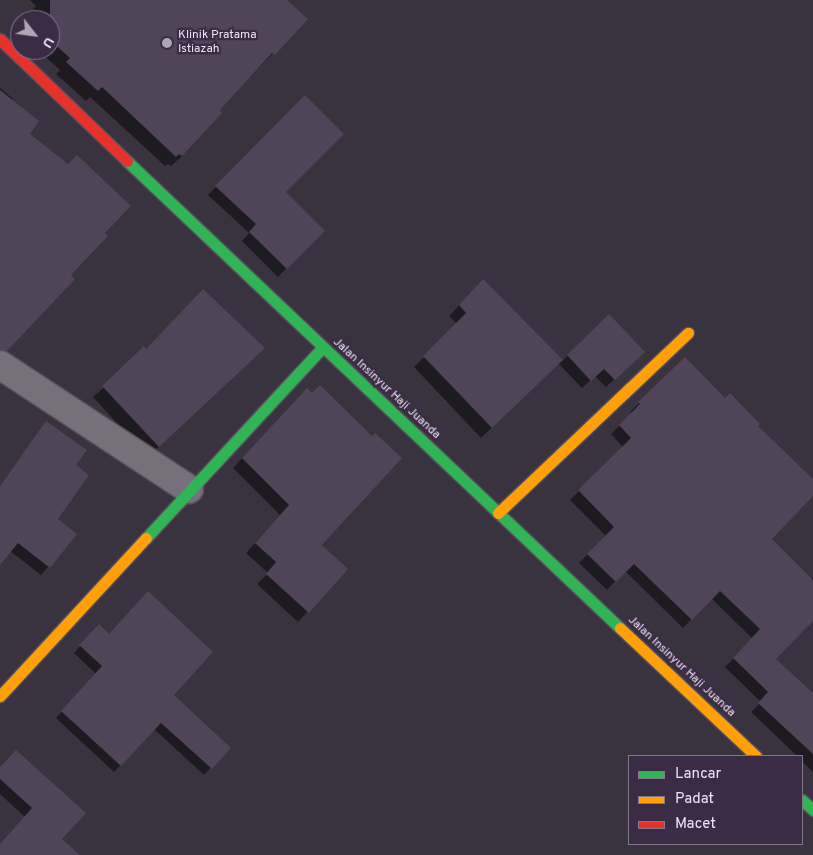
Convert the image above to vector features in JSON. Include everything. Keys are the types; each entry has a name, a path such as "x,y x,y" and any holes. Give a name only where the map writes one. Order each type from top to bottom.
{"main road":[{"name":"Jalan Insinyur Haji Juanda","path":"0,39 322,348 755,755"},
{"path":"498,514 688,333"},
{"path":"0,696 189,489 322,348"},
{"path":"803,801 813,810"}],"street":[{"path":"0,365 189,489"}],"building":[{"path":"50,0 287,0 308,19 275,55 272,53 220,110 222,113 182,156 179,154 176,157 102,87 98,91 66,62 70,58 60,49 60,10 50,10"},
{"path":"0,90 39,121 30,134 68,164 77,155 131,206 105,233 108,236 71,275 75,279 7,351 0,350"},
{"path":"305,95 344,134 286,192 325,231 287,269 249,232 256,224 215,186"},
{"path":"483,279 563,360 492,428 423,356 466,313 459,305"},
{"path":"203,289 265,348 159,447 102,386 144,346 146,349"},
{"path":"609,314 645,352 615,380 604,369 591,381 567,355"},
{"path":"685,357 725,398 730,393 760,424 758,426 813,479 813,496 772,539 813,580 813,621 776,659 813,693 813,754 758,703 768,692 733,658 760,629 720,591 692,620 634,564 616,582 587,554 614,527 578,490 631,438 619,425 640,404 638,402"},
{"path":"320,385 372,436 375,433 402,458 322,545 348,569 309,613 266,574 276,562 255,543 289,505 242,458 307,388 312,393"},
{"path":"46,421 87,450 76,465 89,475 58,519 77,534 50,568 18,543 0,565 0,486"},
{"path":"148,591 213,652 174,695 231,748 212,769 161,723 121,766 61,711 102,666 79,645 99,624 109,634"},
{"path":"16,750 86,813 62,839 80,855 0,855 0,844 32,808 0,779 0,767"}],"traffic: fast":[{"path":"127,161 620,628"},
{"path":"146,538 322,348"},
{"path":"803,801 813,810"}],"traffic: slow":[{"path":"498,513 688,333"},
{"path":"0,696 146,538"},
{"path":"620,628 755,755"}],"traffic: jam":[{"path":"0,39 127,161"}],"place":[{"name":"Klinik Pratama Istiazah","path":"167,43"}]}
